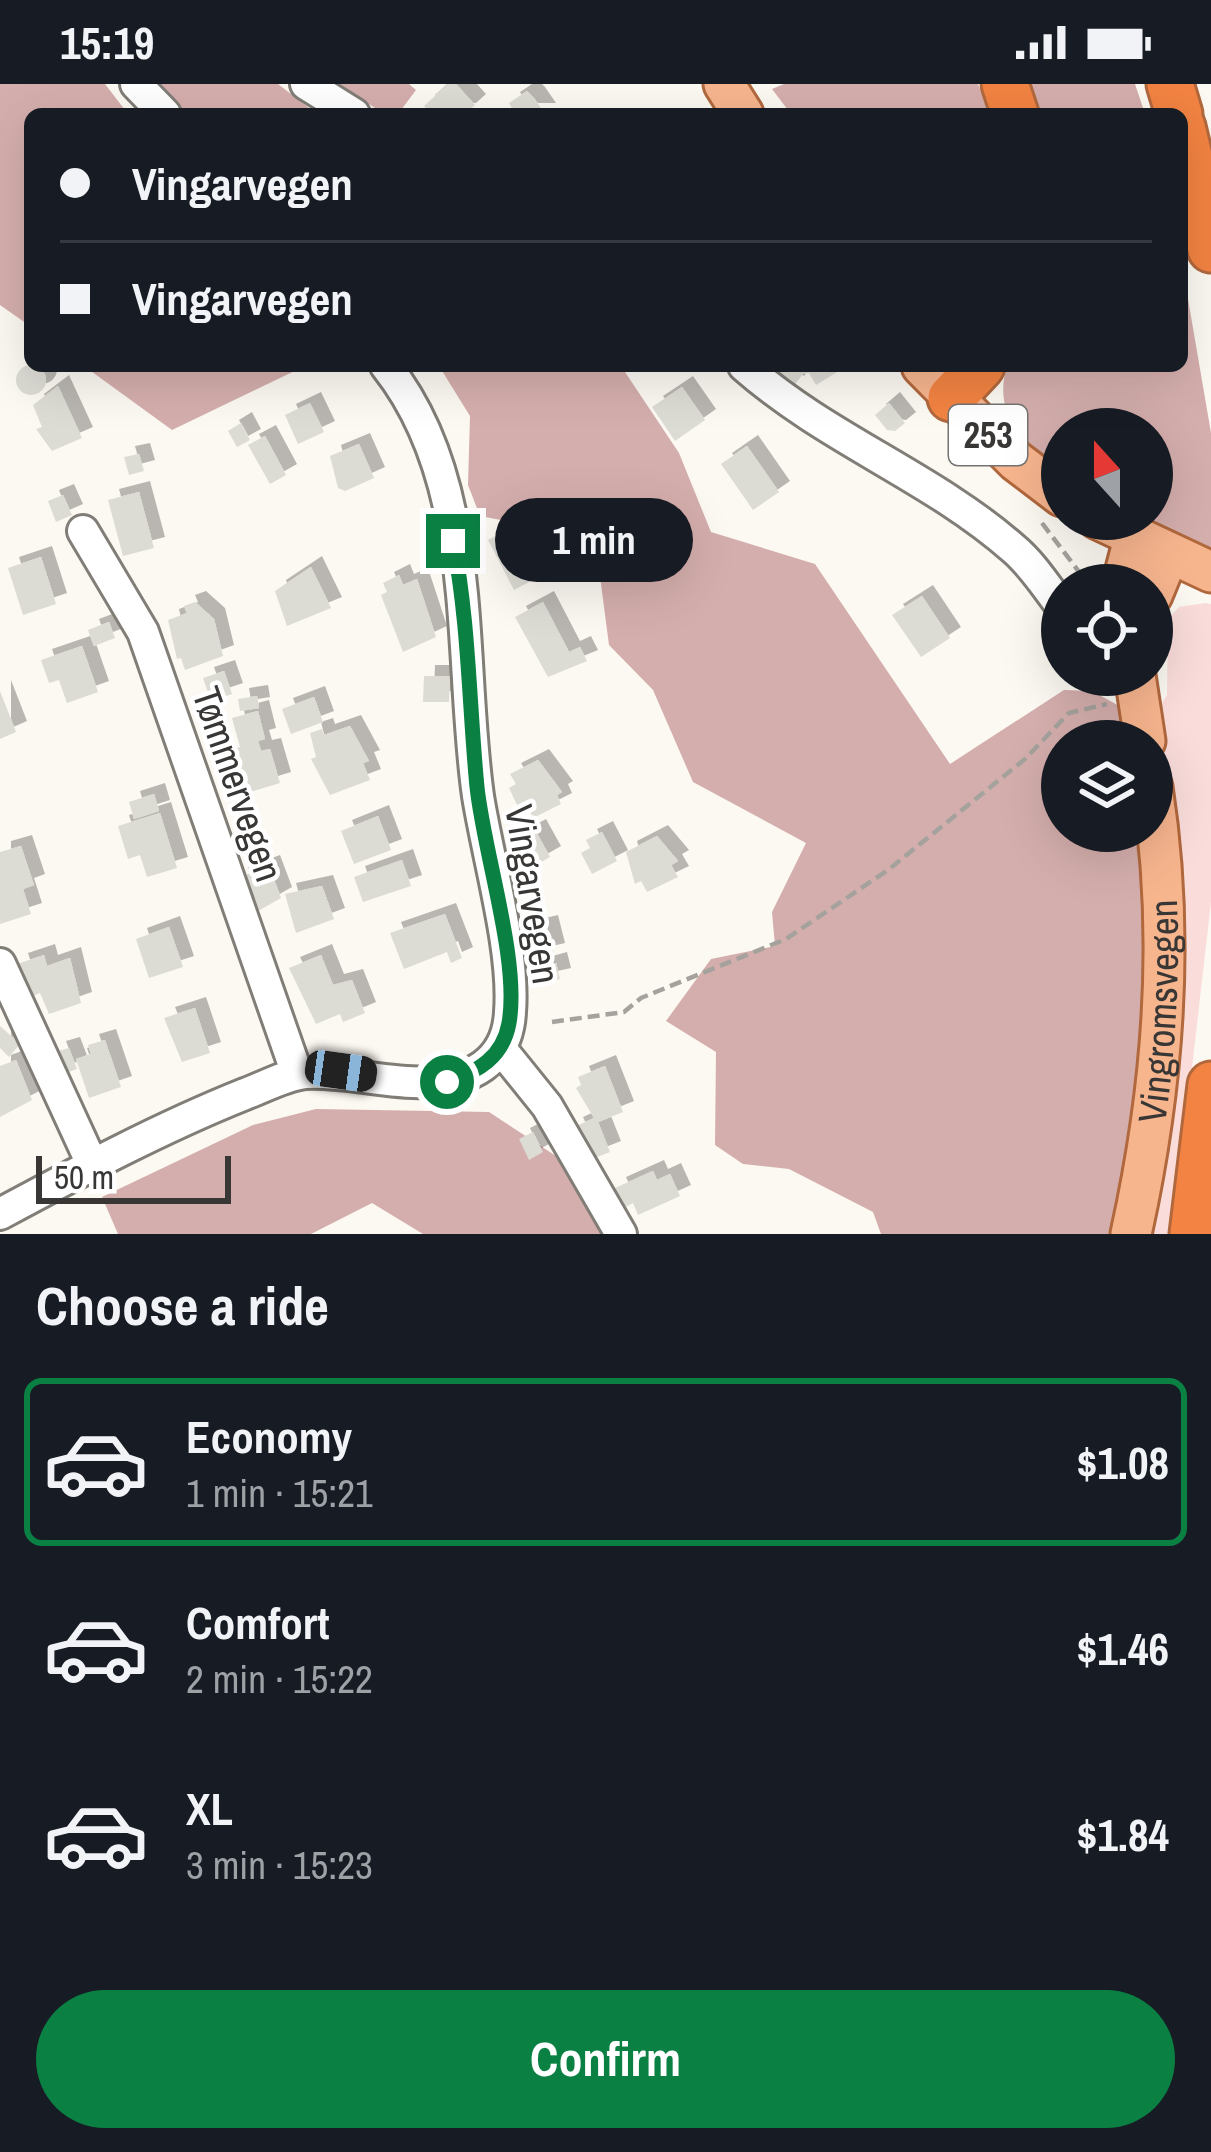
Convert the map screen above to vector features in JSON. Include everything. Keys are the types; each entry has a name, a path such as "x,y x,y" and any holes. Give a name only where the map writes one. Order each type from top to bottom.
{"highway":[{"path":"1188,151 1211,244"},
{"path":"1193,1234 1211,1085"}],"main road":[{"name":"253","path":"951,377 1016,461 1041,480"},
{"path":"1139,540 1174,558"},
{"name":"Vingromsvegen","path":"1131,1234 1159,1070 1162,902 1158,852"}],"street":[{"path":"136,84 159,108"},
{"path":"306,84 344,108"},
{"name":"Vingarvegen","path":"391,372 406,391 426,441 462,586 477,790 511,1005 501,1049"},
{"path":"750,372 795,411 974,517 1019,553 1041,581"},
{"name":"Tømmervegen","path":"83,531 143,632 297,1074"},
{"path":"4,984 92,1164"},
{"path":"0,1214 92,1164 297,1074 341,1071 447,1082 487,1064 501,1049 547,1106 621,1234"}],"path":[{"path":"552,1022 624,1012 641,998 786,939 888,870 1025,759 1069,713 1103,696"}],"shaded area":[{"path":"0,84 105,84 123,108 24,108 24,322 0,305"},
{"path":"154,84 278,84 309,108 177,108"},
{"path":"339,84 409,84 416,90 402,108 375,108"},
{"path":"784,84 978,84 988,108 786,108 772,89"},
{"path":"1028,84 1135,84 1143,108 1035,108"},
{"path":"1188,299 1211,433 1211,548 1173,534 1173,408 1041,408 1041,457 1015,428 1004,400 1006,372 1188,372"},
{"path":"92,372 293,372 172,430"},
{"path":"443,372 625,372 679,453 711,532 815,564 950,764 1055,696 1101,696 1123,708 1125,720 1041,720 1041,852 1142,852 1142,1034 1131,1134 1112,1234 881,1234 873,1212 789,1169 743,1164 715,1145 716,1052 666,1021 711,959 775,946 772,912 806,843 693,782 653,690 609,645 595,538 480,516 468,485 470,416"},
{"path":"1211,604 1211,902 1173,1234 1149,1234 1175,890 1173,720 1159,720 1158,710 1166,696 1173,696 1173,614 1179,607"},
{"path":"316,1109 489,1112 562,1160 606,1234 423,1234 372,1203 311,1234 118,1234 102,1197 253,1125"}],"building":[{"path":"448,84 456,84 475,105 472,108 424,106"},
{"path":"527,91 541,108 512,108 509,103"},
{"path":"24,367 24,372 45,374 45,386 37,394 25,394 17,386 17,374"},
{"path":"773,372 837,372 816,385 809,373 803,374 793,387"},
{"path":"58,386 82,438 52,451 36,429 42,427 33,405"},
{"path":"682,387 705,420 675,441 652,407"},
{"path":"310,403 324,432 298,444 285,415"},
{"path":"889,403 905,423 895,431 887,430 875,415"},
{"path":"241,423 250,440 237,447 228,431"},
{"path":"265,436 286,475 270,484 248,445"},
{"path":"359,444 374,478 345,491 338,488 330,456"},
{"path":"747,446 779,492 753,510 721,464"},
{"path":"139,454 144,471 129,475 124,457"},
{"path":"139,492 154,548 123,556 108,500"},
{"path":"63,495 72,515 56,522 48,501"},
{"path":"509,529 535,579 514,590 488,540"},
{"path":"41,557 56,604 23,615 8,568"},
{"path":"311,567 331,608 287,626 275,591"},
{"path":"399,575 403,585 417,579 436,637 403,652 381,595 387,592 383,583"},
{"path":"922,596 950,638 921,657 892,615"},
{"path":"195,602 214,619 223,656 185,670 181,658 177,659 168,620 187,613 184,606"},
{"path":"543,602 569,652 580,647 587,661 548,677 515,617"},
{"path":"109,622 115,638 94,646 88,630"},
{"path":"82,646 98,692 67,703 59,680 49,683 41,660"},
{"path":"224,671 232,694 211,701 203,678"},
{"path":"424,676 450,676 449,702 423,702"},
{"path":"0,691 16,732 0,739"},
{"path":"257,696 259,708 240,711 238,699"},
{"path":"314,697 323,722 291,734 282,709"},
{"path":"258,711 265,739 258,741 261,751 270,749 280,783 234,797 221,771 233,760 230,750 240,747 232,718"},
{"path":"350,726 369,761 363,763 370,780 330,795 311,759 316,757 310,733 322,729 324,735"},
{"path":"538,760 562,792 557,795 561,804 533,818 529,809 521,813 509,788 516,784 510,774"},
{"path":"154,794 159,811 134,819 129,802"},
{"path":"160,813 177,868 147,877 140,855 128,859 118,826"},
{"path":"378,816 391,850 354,864 341,831"},
{"path":"535,830 550,857 524,872 509,844"},
{"path":"602,832 617,861 592,874 581,853 590,848 586,840"},
{"path":"657,836 678,861 671,865 678,877 647,892 641,881 635,884 626,852"},
{"path":"21,846 34,885 23,889 31,914 0,924 0,852"},
{"path":"402,860 411,886 363,902 354,877"},
{"path":"269,866 281,898 258,911 250,910 237,878"},
{"path":"322,886 334,919 296,933 285,894"},
{"path":"445,914 462,958 451,963 447,952 404,969 390,933"},
{"path":"547,926 554,954 537,958 530,930"},
{"path":"169,927 183,967 149,978 136,939"},
{"path":"44,955 47,966 70,958 81,1003 49,1014 40,993 28,998 17,964"},
{"path":"321,955 333,985 352,980 365,1013 343,1022 340,1014 316,1024 289,968"},
{"path":"556,963 560,979 542,983 538,968"},
{"path":"195,1008 210,1053 182,1062 164,1018"},
{"path":"0,1026 20,1044 9,1057 0,1048"},
{"path":"105,1040 121,1087 89,1098 76,1059 91,1054 88,1045"},
{"path":"69,1048 77,1069 63,1074 55,1052"},
{"path":"16,1060 32,1100 0,1117 0,1066"},
{"path":"605,1066 623,1112 598,1122 610,1152 587,1161 572,1128 594,1118 576,1088 581,1085 578,1077"},
{"path":"533,1132 543,1152 529,1160 519,1139"},
{"path":"653,1171 657,1180 670,1174 680,1196 638,1215 633,1203 624,1208 615,1188"}],"route":[{"path":"447,1082 487,1064 501,1049 511,1005 477,790 462,586 453,541"}]}
